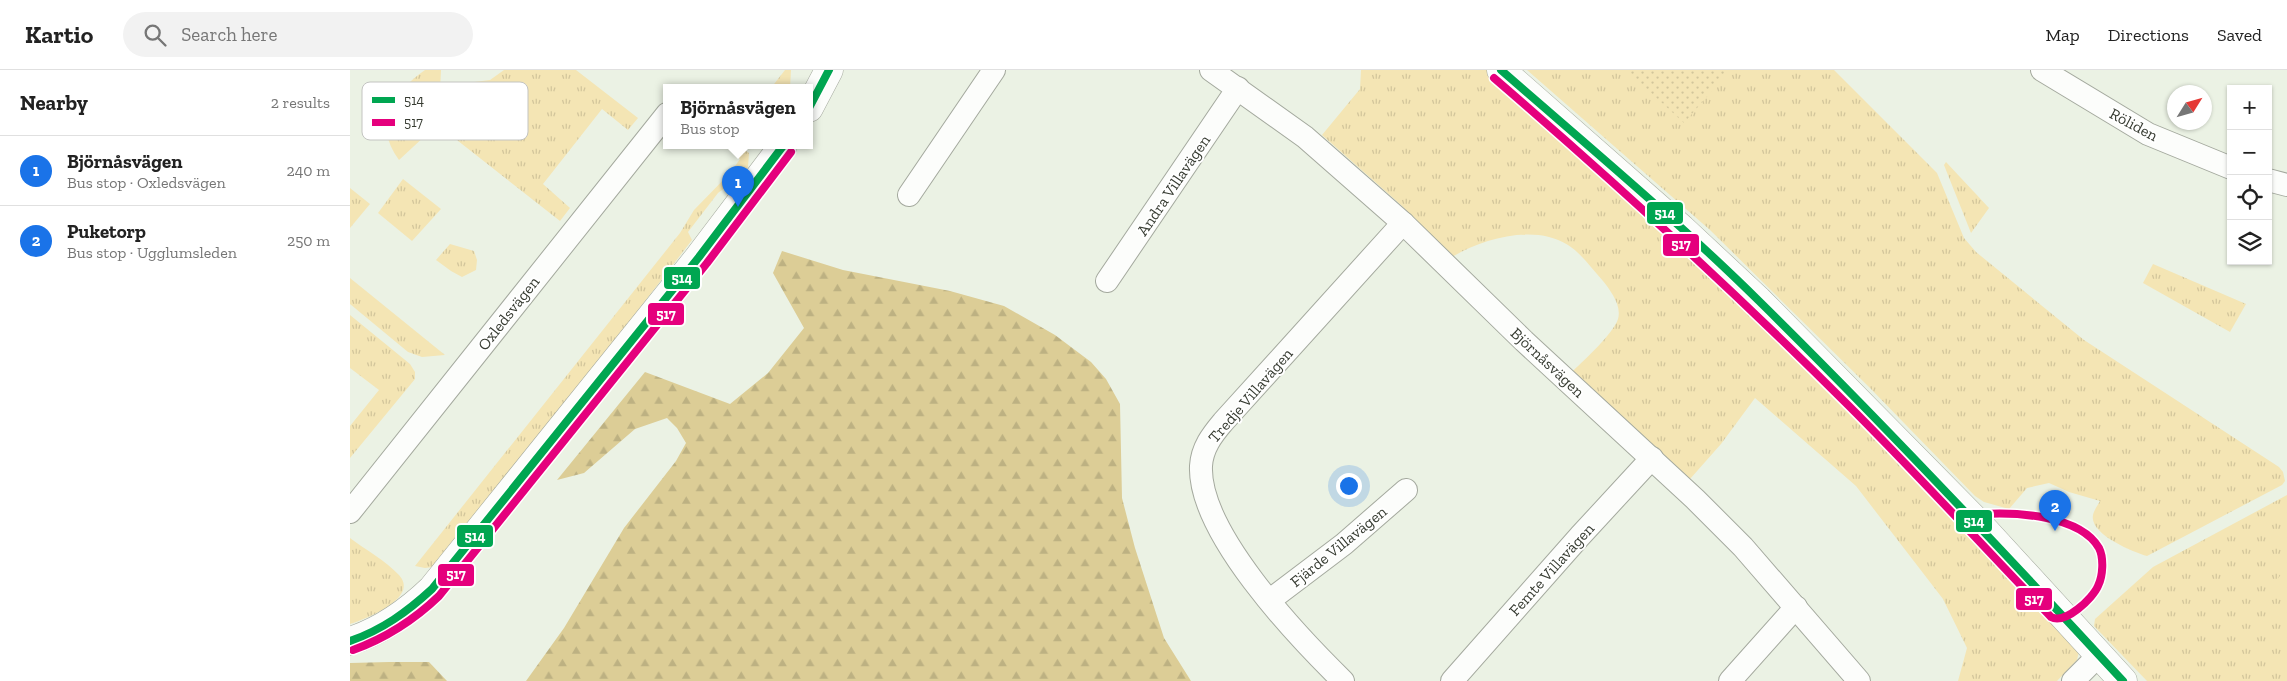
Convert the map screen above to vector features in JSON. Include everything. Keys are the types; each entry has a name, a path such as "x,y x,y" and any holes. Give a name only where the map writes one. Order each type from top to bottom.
{"street":[{"path":"813,100 829,70"},
{"path":"909,195 994,70"},
{"name":"Björnåsvägen","path":"1211,70 1305,137 1403,223 1524,342 1652,458 1736,540 1859,681"},
{"path":"1501,70 1675,223 1758,300 1979,524 2098,656 2123,681"},
{"name":"Röliden","path":"2042,70 2148,134 2227,166"},
{"name":"Andra Villavägen","path":"1107,281 1238,88"},
{"name":"Oxledsvägen","path":"350,512 663,119"},
{"path":"350,642 368,636 387,625 432,589 699,257 774,149"},
{"path":"2272,181 2287,185"},
{"name":"Tredje Villavägen","path":"1342,681 1293,630 1231,547 1208,502 1201,464 1204,450 1222,422 1403,223"},
{"name":"Femte Villavägen","path":"1452,681 1580,536 1652,458"},
{"name":"Fjärde Villavägen","path":"1270,600 1344,544 1406,490"},
{"path":"1730,681 1796,607"},
{"path":"2073,681 2098,656"}],"green space":[{"path":"425,70 441,70 440,82 410,82"},
{"path":"504,70 576,70 638,118 628,130 602,109 543,184 570,208 560,221 457,140 528,140 528,82 474,82 490,80"},
{"path":"785,70 791,70 790,84 774,84"},
{"path":"1361,70 1493,70 1879,427 2079,651 2077,660 2057,681 1958,681 1967,648 1943,599 1856,486 1755,398 1721,444 1690,479 1573,371 1611,332 1619,314 1615,298 1609,289 1578,253 1568,245 1555,239 1540,235 1525,235 1494,239 1452,257 1401,205 1322,135 1360,89"},
{"path":"1527,70 1834,70 1937,173 1964,238 1976,252 2084,340 2279,467 2283,472 2285,481 2282,485 2147,556 2113,541 2098,529 2093,515 2100,501 2069,492 2049,483 2027,488 2009,509 1984,502 1975,496 1870,388 1710,230"},
{"path":"1626,70 1730,70 1684,123"},
{"path":"389,140 421,140 399,160"},
{"path":"728,149 743,149 749,153 748,167 742,175 718,193 688,232 692,240 526,456 433,567 415,566 680,233 694,210 731,172 740,159"},
{"path":"1946,162 1989,208 1971,233 1944,165"},
{"path":"403,179 441,209 412,241 378,213"},
{"path":"350,188 370,204 350,228"},
{"path":"450,244 474,251 477,260 476,270 462,277 436,260"},
{"path":"782,251 843,270 950,291 1004,306 1055,335 1091,362 1106,379 1120,404 1122,498 1135,548 1164,638 1191,681 526,681 564,628 624,528 676,461 686,443 677,428 667,418 635,429 584,473 557,480 645,372 730,404 768,373 804,328 773,273"},
{"path":"2153,264 2246,304 2230,332 2143,283"},
{"path":"350,278 445,355 422,357 408,352 350,304"},
{"path":"350,315 410,364 415,372 415,379 350,458 350,426 379,390 350,368"},
{"path":"2287,495 2287,681 2147,681 2094,626 2095,619 2153,567"},
{"path":"350,538 388,565 399,575 404,584 402,592 397,599 388,606 350,624"},
{"path":"2287,566 2287,587 2277,580"},
{"path":"429,662 447,681 350,681 350,663"}],"transit line":[{"name":"514","path":"813,100 829,70"},
{"name":"514","path":"1501,70 1664,212 1759,301 1852,394 2034,584 2123,681"},
{"name":"517","path":"1494,78 1630,198 1763,321 1875,432 2051,617 2064,617 2071,614 2091,597 2101,577 2102,562 2101,552 2090,537 2077,528 2046,518 2029,515 1982,514"},
{"name":"514","path":"350,641 362,637 394,620 432,589 699,257 781,149"},
{"name":"517","path":"353,650 399,628 439,596 707,263 791,152"}],"place":[{"name":"Björnåsvägen","path":"738,207"},
{"name":"Puketorp","path":"2055,531"}]}
